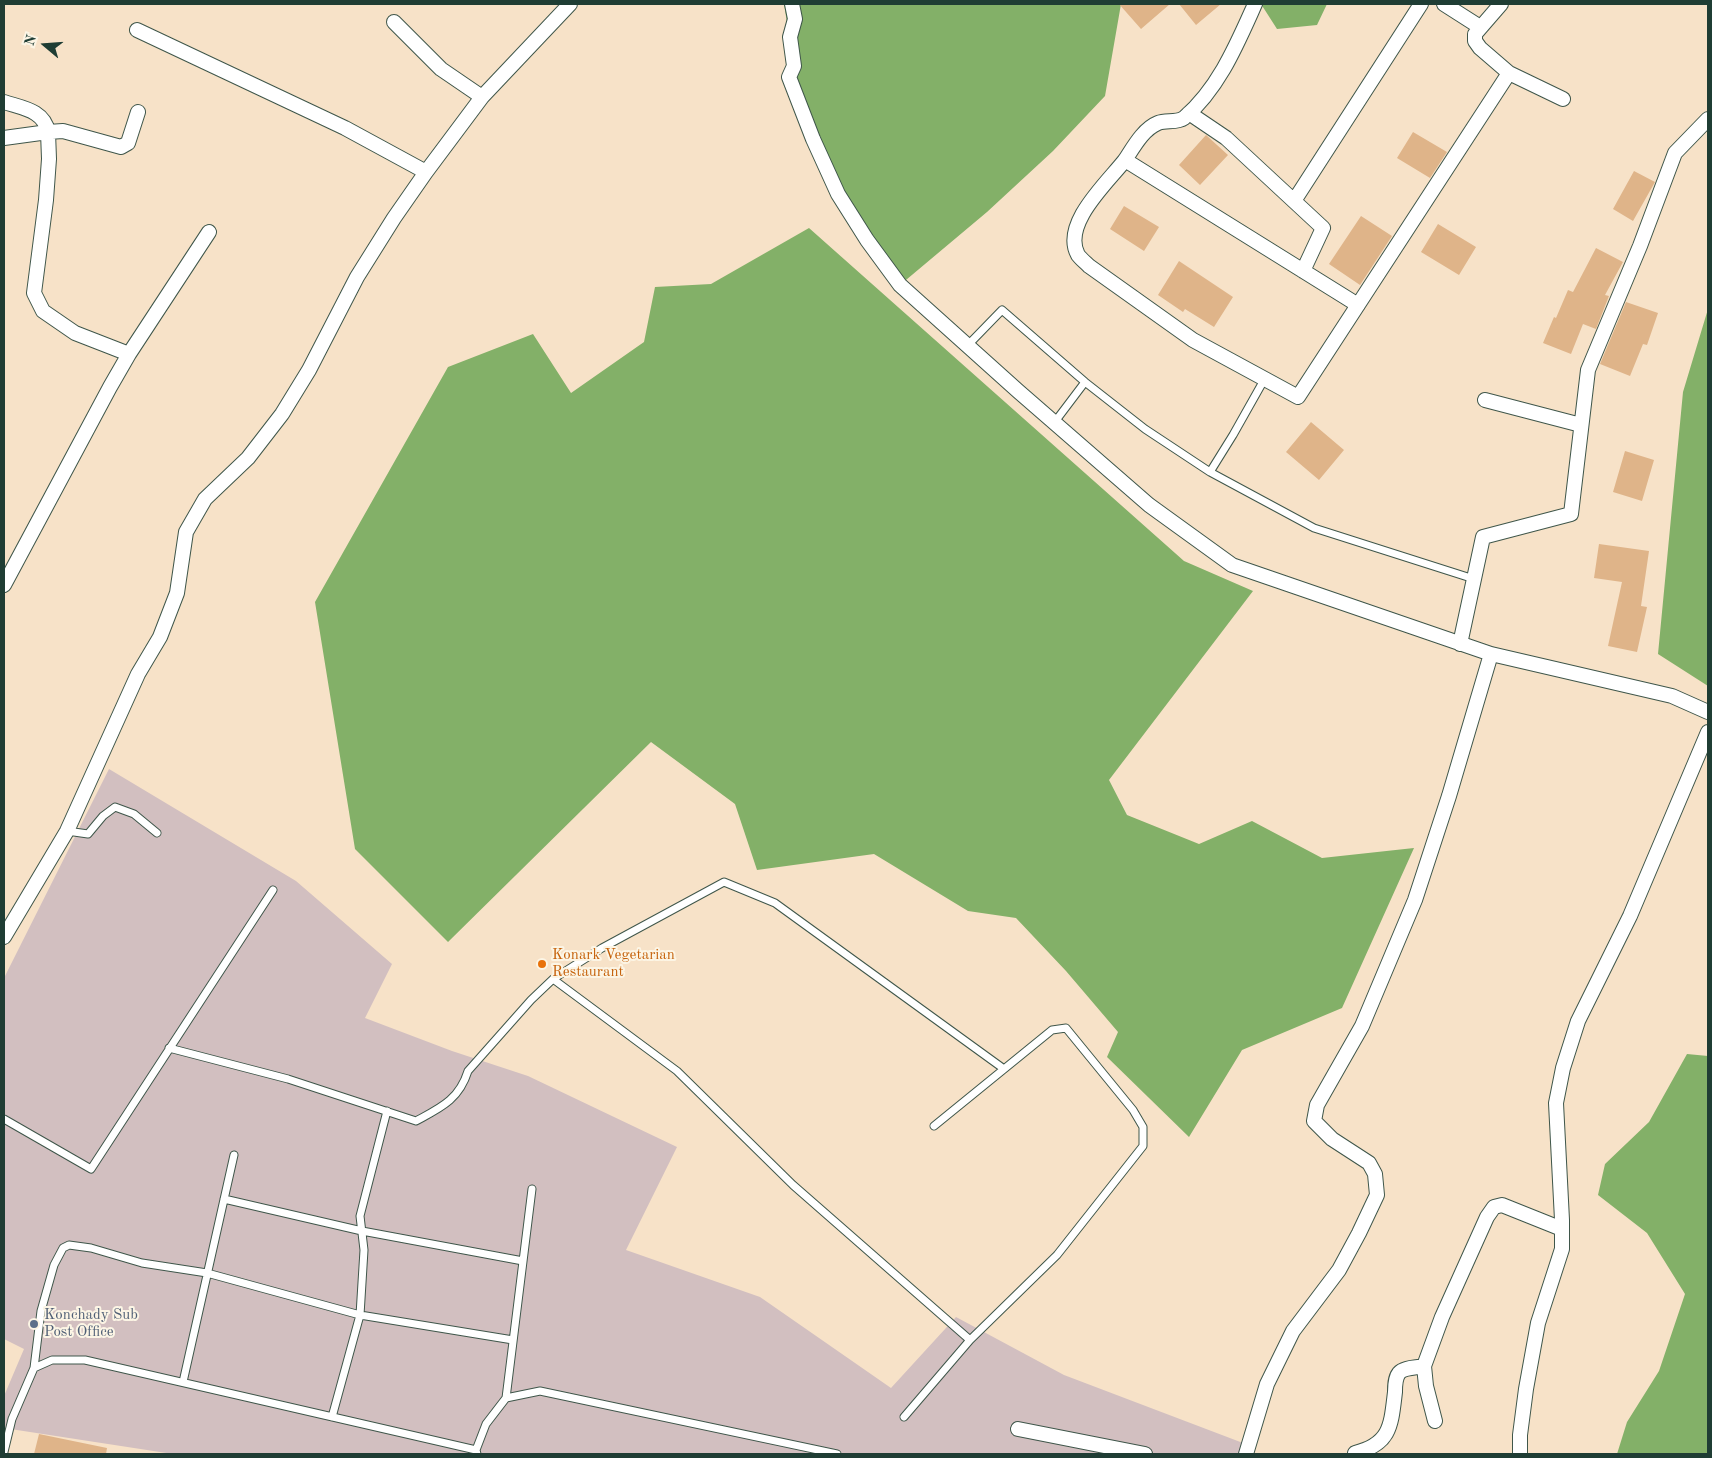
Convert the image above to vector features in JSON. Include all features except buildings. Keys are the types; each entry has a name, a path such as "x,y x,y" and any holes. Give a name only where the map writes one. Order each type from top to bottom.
{"street":[{"path":"4,937 67,831 138,674 160,637 177,593 186,532 205,499 248,458 282,414 309,370 357,277 426,172 482,98 570,4"},
{"path":"792,4 795,19 790,37 794,66 789,77 813,139 838,194 867,240 900,286 1149,505 1232,565 1491,654 1672,696 1708,712"},
{"path":"1255,4 1222,72 1203,98 1182,120 1157,124 1139,138 1125,160 1088,205 1078,225 1074,241 1078,255 1089,266 1193,340 1298,397 1510,73"},
{"path":"1294,200 1421,4"},
{"path":"1444,4 1480,27"},
{"path":"1501,4 1475,34 1475,41 1480,48 1510,73 1564,99"},
{"path":"394,22 441,69 482,98"},
{"path":"137,30 345,128 426,172"},
{"path":"4,102 35,111 46,123 48,132 49,159 46,200 34,292 43,312 76,333 129,354"},
{"path":"4,138 63,131 122,147 128,142 138,112"},
{"path":"1189,113 1226,138 1323,228 1304,271"},
{"path":"1460,644 1483,537 1571,514 1588,370 1640,246 1675,153 1708,119"},
{"path":"1125,160 1358,305"},
{"path":"4,585 129,354 209,232"},
{"path":"1486,400 1581,425"},
{"path":"1246,1454 1267,1384 1294,1331 1339,1270 1377,1195 1375,1174 1369,1163 1332,1139 1314,1121 1317,1105 1362,1026 1415,900 1449,796 1491,654"},
{"path":"1520,1454 1520,1435 1526,1389 1538,1323 1562,1249 1556,1103 1563,1068 1578,1021 1630,916 1708,732"},
{"path":"1435,1420 1426,1386 1424,1366 1442,1317 1487,1216 1494,1207 1502,1205 1562,1229"},
{"path":"1355,1453 1369,1450 1380,1442 1386,1434 1391,1423 1396,1380 1399,1373 1405,1369 1424,1366"},
{"path":"1018,1429 1145,1454"}],"lane":[{"path":"968,346 1002,310 1084,382 1145,429 1210,472 1314,528 1474,579"},
{"path":"1210,472 1264,380"},
{"path":"1054,423 1084,382"},
{"path":"67,831 88,834 103,816 115,807 134,814 157,833"},
{"path":"169,1048 288,1079 416,1121 446,1105 464,1085 468,1071 553,979 602,948 724,882 775,903 1004,1069"},
{"path":"4,1119 91,1169 273,890"},
{"path":"553,979 677,1071 793,1185 970,1340"},
{"path":"904,1417 970,1340 1057,1255 1143,1146 1143,1127 1133,1110 1066,1028 1052,1030 934,1126"},
{"path":"332,1416 360,1315 364,1250 360,1216 387,1111"},
{"path":"183,1382 234,1155"},
{"path":"34,1368 52,1360 85,1360 332,1416 477,1452 486,1424 506,1398 532,1189"},
{"path":"224,1199 362,1231 523,1261"},
{"path":"4,1452 12,1419 34,1368 41,1311 54,1265 63,1248 68,1245 90,1248 142,1263 207,1273 360,1315 513,1340"},
{"path":"506,1398 540,1391 837,1454"}],"shaded area":[{"path":"109,769 296,881 392,964 365,1018 452,1051 528,1076 677,1147 626,1250 760,1297 891,1388 956,1317 1064,1375 1243,1443 1241,1454 173,1454 4,1428 4,1396 24,1349 4,1339 4,978"}],"green space":[{"path":"784,4 1121,4 1105,96 1053,151 987,212 900,285 813,139 794,66"},
{"path":"1261,4 1327,4 1317,25 1277,29"},
{"path":"809,228 1184,561 1253,591 1109,780 1127,815 1199,844 1252,821 1322,858 1414,848 1342,1008 1242,1050 1189,1137 1107,1057 1118,1032 1066,971 1016,918 968,911 874,854 757,870 735,804 651,742 448,942 355,849 315,602 448,367 533,334 571,393 644,342 655,287 711,284"},
{"path":"1708,309 1708,686 1658,654 1683,392"},
{"path":"1687,1054 1708,1056 1708,1454 1617,1454 1627,1422 1659,1371 1685,1294 1647,1233 1598,1195 1605,1164 1649,1122"}],"place":[{"name":"Konark Vegetarian Restaurant","path":"542,964"},
{"name":"Konchady Sub Post Office","path":"34,1324"}]}
